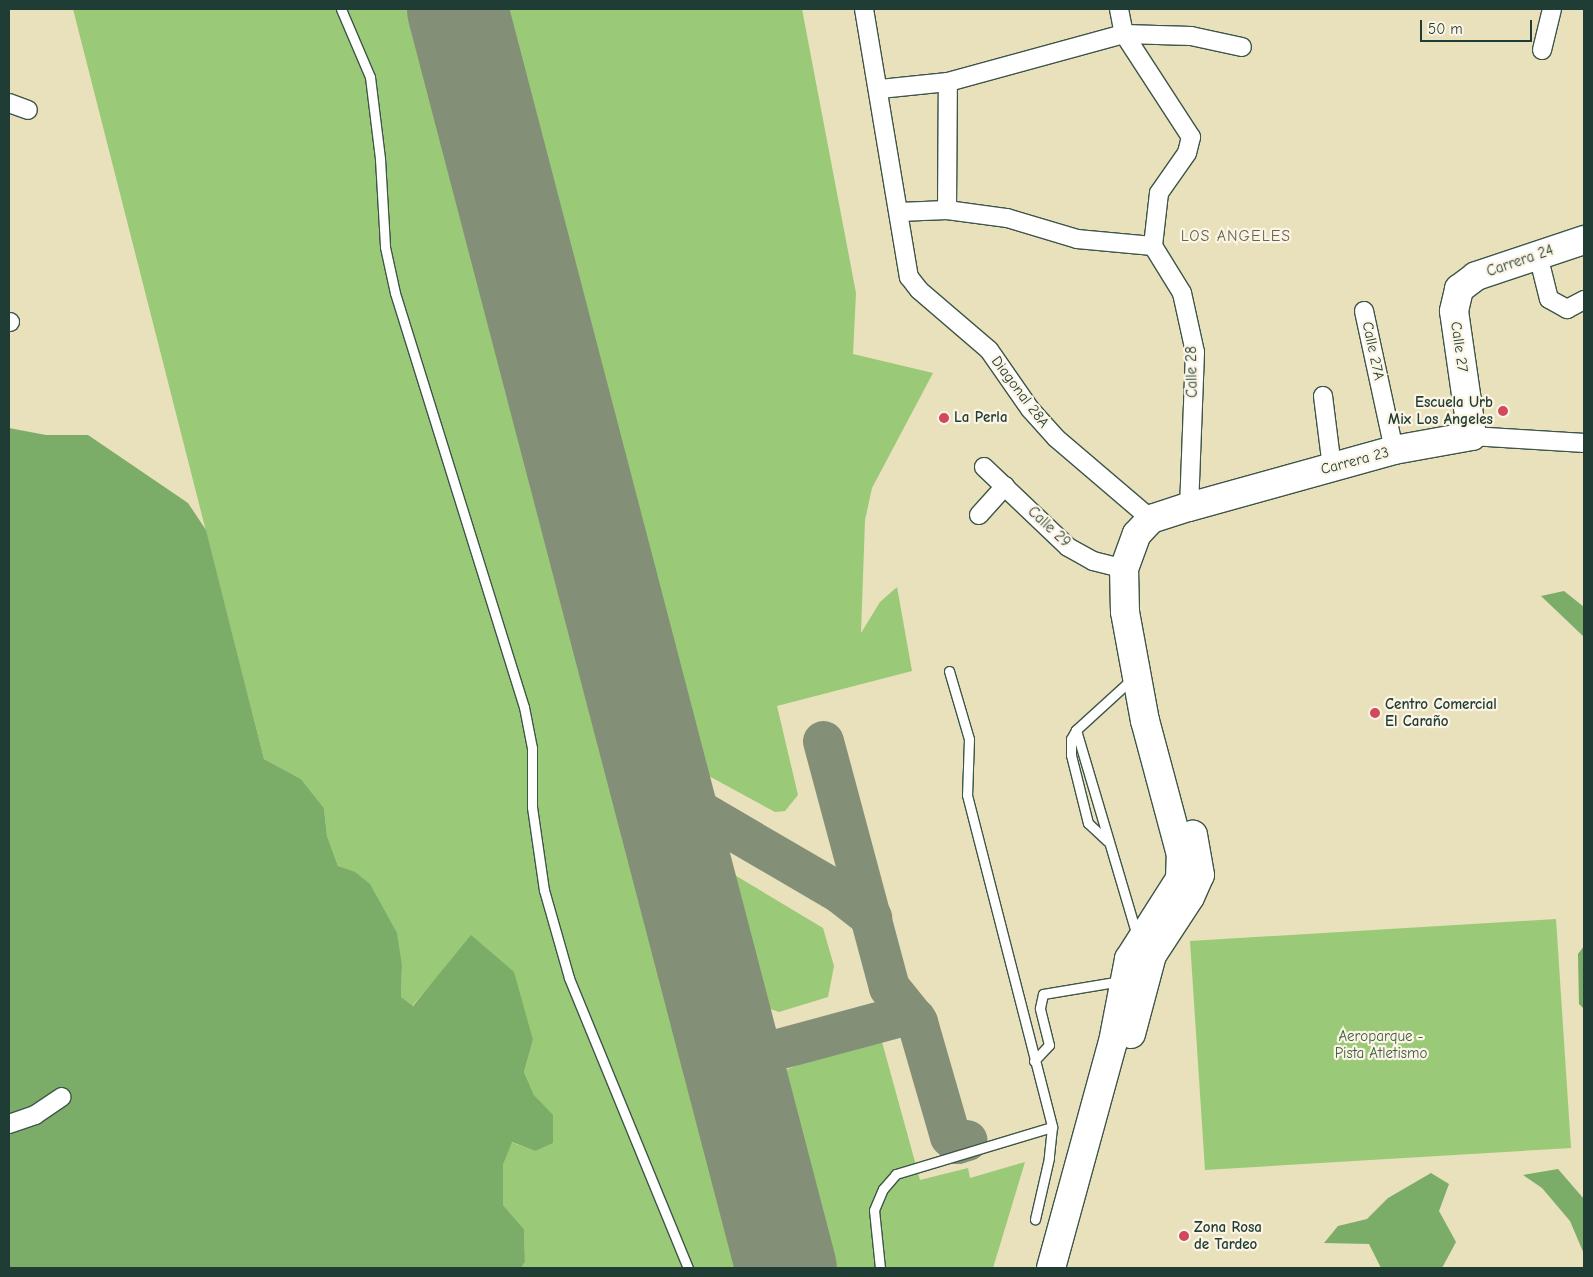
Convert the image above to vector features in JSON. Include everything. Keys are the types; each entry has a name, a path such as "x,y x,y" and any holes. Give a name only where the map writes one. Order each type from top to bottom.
{"main road":[{"name":"Carrera 24","path":"1459,288 1476,276 1584,240"},
{"name":"Calle 27","path":"1459,288 1454,311 1472,436"},
{"name":"Carrera 23","path":"1144,527 1189,507 1332,467 1394,450 1472,436"},
{"path":"1051,1268 1113,1042 1123,980 1138,941 1180,880 1181,855 1145,722 1125,612 1124,569 1144,527"},
{"path":"1071,1268 1152,956 1190,897 1200,875 1199,857 1160,719 1138,680"}],"street":[{"path":"864,9 880,89 898,212 947,210 1007,218 1077,239 1153,246 1159,193 1187,153 1191,137 1124,34 1119,9"},
{"path":"1542,50 1552,9"},
{"path":"880,89 948,82 1124,34 1191,36 1242,47"},
{"path":"947,210 948,82"},
{"path":"9,103 28,110"},
{"name":"Diagonal 28A","path":"898,212 909,276 913,284 989,350 1030,409 1144,527"},
{"name":"Calle 28","path":"1153,246 1182,293 1195,352 1189,507"},
{"path":"1538,255 1549,299 1567,309 1584,300"},
{"name":"Calle 27A","path":"1364,311 1394,450"},
{"path":"1323,396 1332,467"},
{"name":"Carrera 23","path":"1472,436 1584,443"},
{"name":"Calle 29","path":"984,467 1068,547 1093,561 1124,569"},
{"path":"979,515 1005,486"},
{"path":"9,1124 35,1115 62,1097"}],"lane":[{"path":"342,9 370,78 380,159 385,247 395,293 524,707 532,748 532,807 546,899 569,978 688,1268"},
{"path":"950,672 969,739 967,795 1052,1127 1049,1158 1036,1219"},
{"path":"1108,841 1088,823 1070,755 1071,739 1076,730 1138,680"},
{"path":"1076,730 1138,941"},
{"path":"1034,1061 1049,1045 1040,1008 1041,997 1045,992 1123,980"},
{"path":"880,1268 874,1210 883,1189 896,1174 1052,1127"}],"green space":[{"path":"73,9 410,9 743,1268 521,1268 525,1262 524,1229 503,1205 503,1165 511,1142 535,1151 553,1116 534,1095 524,1072 533,1040 435,980 412,1006 401,997 402,966 355,873 338,866 327,836 324,808 301,779 264,759"},
{"path":"492,9 802,9 856,293 853,354 933,373 872,488 865,520 861,633 880,602 897,587 912,671 777,706 798,795 785,811 775,812 696,769"},
{"path":"9,428 46,435 88,435 188,503 206,530 264,759 301,779 324,808 327,836 338,866 355,872 370,884 397,933 402,966 401,997 413,1006 471,935 514,972 533,1040 524,1072 534,1095 553,1115 553,1143 535,1151 512,1142 503,1165 503,1205 524,1229 525,1262 521,1268 9,1268"},
{"path":"1564,591 1584,607 1584,637 1541,596"},
{"path":"733,874 823,928 834,966 828,997 779,1012 768,1008"},
{"name":"Aeroparque - Pista Atletismo","path":"1556,919 1571,1148 1205,1170 1190,941"},
{"path":"1584,946 1584,1009 1579,1004 1578,954"},
{"path":"882,1042 920,1180 968,1168 970,1178 1025,1162 993,1268 823,1268 773,1075 854,1045"},
{"path":"1558,1169 1584,1199 1584,1254 1570,1221 1542,1188 1523,1175"},
{"path":"1431,1173 1449,1184 1439,1211 1456,1242 1442,1268 1381,1268 1369,1244 1324,1243 1338,1226 1367,1219 1388,1198"}],"taxiway":[{"path":"823,741 889,987 917,1022 950,1136 957,1143 967,1140"},
{"path":"653,761 667,787 683,801 839,892 871,917"},
{"path":"683,875 686,855 693,841 710,829 727,827"},
{"path":"743,1104 751,1074 774,1050 900,1016 915,1018"},
{"path":"720,1017 746,1044 774,1050"}],"runway":[{"path":"457,9 786,1268"}],"place":[{"name":"Escuela Urb Mix Los Angeles","path":"1503,411"},
{"name":"La Perla","path":"944,418"},
{"name":"Centro Comercial El Caraño","path":"1375,713"},
{"name":"Zona Rosa de Tardeo","path":"1184,1236"}],"district":[{"name":"LOS ANGELES","path":"1236,236"}]}
